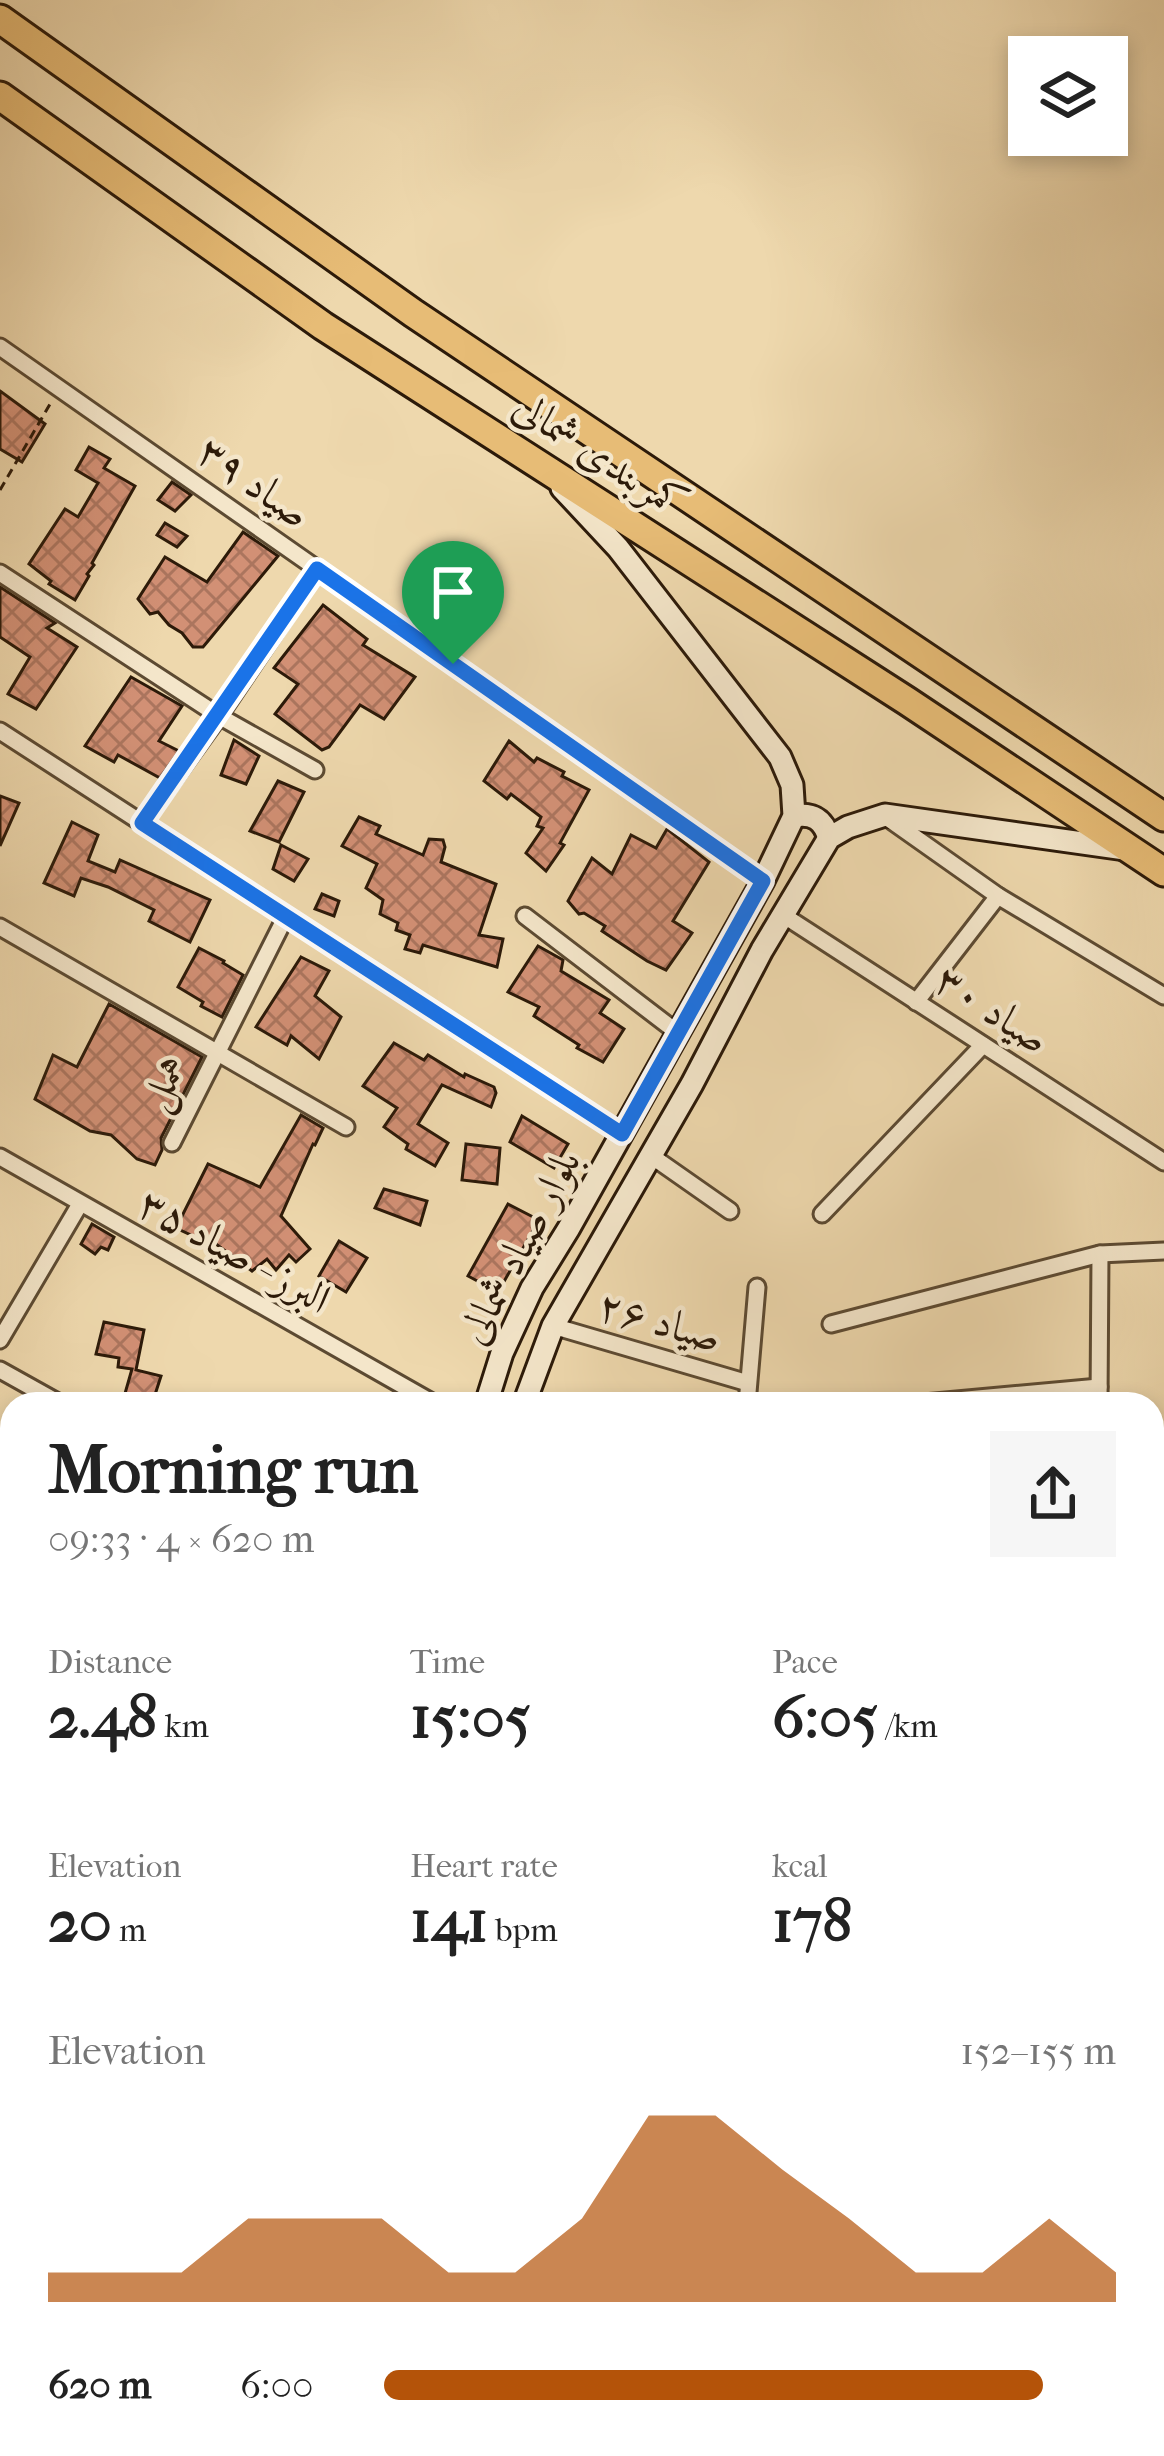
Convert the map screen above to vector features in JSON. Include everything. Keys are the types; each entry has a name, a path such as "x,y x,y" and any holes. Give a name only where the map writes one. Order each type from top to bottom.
{"highway":[{"path":"0,19 413,313 1164,817"},
{"name":"کمربندی شمالی","path":"0,96 323,326 907,700 1164,872"}],"main road":[{"path":"541,466 618,548 780,758 792,785 794,816 817,818 829,838 885,815 1130,849"},
{"name":"بلوار صیاد شمالی","path":"490,1392 502,1352 532,1288 763,881 794,816"},
{"name":"بلوار صیاد شمالی","path":"528,1392 553,1326 829,838"}],"street":[{"name":"صیاد ۳۹","path":"0,347 763,881"},
{"path":"142,823 317,569"},
{"path":"0,573 219,716 315,770"},
{"path":"0,731 622,1134"},
{"path":"885,815 998,896 1164,996"},
{"path":"916,1002 998,896"},
{"name":"صیاد ۳۰","path":"783,915 1164,1162"},
{"name":"همل","path":"172,1143 286,916"},
{"path":"525,916 678,1033"},
{"path":"0,927 346,1127"},
{"path":"822,1214 983,1045"},
{"path":"650,1155 730,1211"},
{"name":"البرز - صیاد ۳۵","path":"0,1156 414,1392"},
{"path":"0,1340 80,1204"},
{"path":"831,1324 1100,1254 1164,1251"},
{"path":"1099,1392 1100,1254"},
{"path":"748,1392 757,1287"},
{"name":"صیاد ۲۶","path":"553,1326 748,1383"},
{"path":"0,1370 39,1392"}],"path":[{"path":"0,490 59,388"}],"building":[{"path":"0,391 45,424 22,462 0,449"},
{"path":"89,447 110,459 104,468 135,486 75,600 29,564 65,509 78,517 98,483 76,470"},
{"path":"172,482 191,495 175,511 158,500"},
{"path":"165,523 187,536 177,547 157,535"},
{"path":"243,532 278,556 203,647 193,647 138,599 165,557 207,582"},
{"path":"0,587 55,623 47,628 77,647 36,709 8,694 30,657 0,637"},
{"path":"323,605 367,639 363,645 415,677 384,719 360,705 322,750 275,714 298,684 274,668"},
{"path":"131,677 182,706 159,741 179,751 160,778 118,755 114,762 85,746"},
{"path":"234,740 259,756 246,784 221,775"},
{"path":"509,741 534,762 537,758 589,790 560,843 564,845 546,871 526,853 543,828 537,826 541,817 484,781"},
{"path":"278,781 304,792 279,842 250,831"},
{"path":"0,796 19,803 0,846"},
{"path":"359,817 380,826 376,834 423,855 429,839 443,840 441,862 496,884 479,935 503,939 497,967 423,945 420,953 405,949 410,935 396,930 398,923 380,914 383,900 366,888 377,864 342,846"},
{"path":"72,822 98,835 88,861 115,872 120,860 210,900 190,942 149,921 154,910 108,887 81,878 74,896 44,883"},
{"path":"667,829 709,862 673,921 692,933 666,970 602,931 605,926 579,914 568,901 592,858 612,874 631,835 656,848"},
{"path":"281,845 308,859 294,881 273,869"},
{"path":"322,894 339,901 334,916 315,909"},
{"path":"538,946 563,960 561,971 609,1000 600,1013 624,1029 603,1062 534,1016 539,1007 508,992"},
{"path":"199,948 243,975 222,1017 178,987"},
{"path":"301,957 329,971 315,996 341,1017 319,1059 291,1036 287,1045 256,1027"},
{"path":"109,1004 202,1057 161,1138 155,1165 137,1159 111,1135 90,1131 35,1099 53,1055 77,1067"},
{"path":"394,1043 494,1087 496,1093 491,1107 442,1085 418,1124 448,1143 435,1166 406,1149 408,1144 384,1127 397,1108 363,1086"},
{"path":"301,1115 323,1128 281,1216 310,1249 296,1262 289,1255 276,1270 267,1259 252,1271 208,1238 206,1242 176,1228 208,1164 260,1187"},
{"path":"522,1116 568,1144 554,1168 510,1142"},
{"path":"466,1144 500,1148 497,1184 462,1180"},
{"path":"384,1189 427,1201 420,1225 375,1208"},
{"path":"508,1204 539,1220 498,1292 468,1276"},
{"path":"92,1224 114,1237 108,1250 101,1247 95,1254 81,1244"},
{"path":"339,1241 367,1258 346,1292 319,1276"},
{"path":"104,1322 144,1330 136,1370 161,1376 156,1392 125,1392 132,1369 118,1367 119,1358 96,1354"}],"route":[{"path":"317,569 453,664 763,881 622,1134 142,823 317,569"}]}
